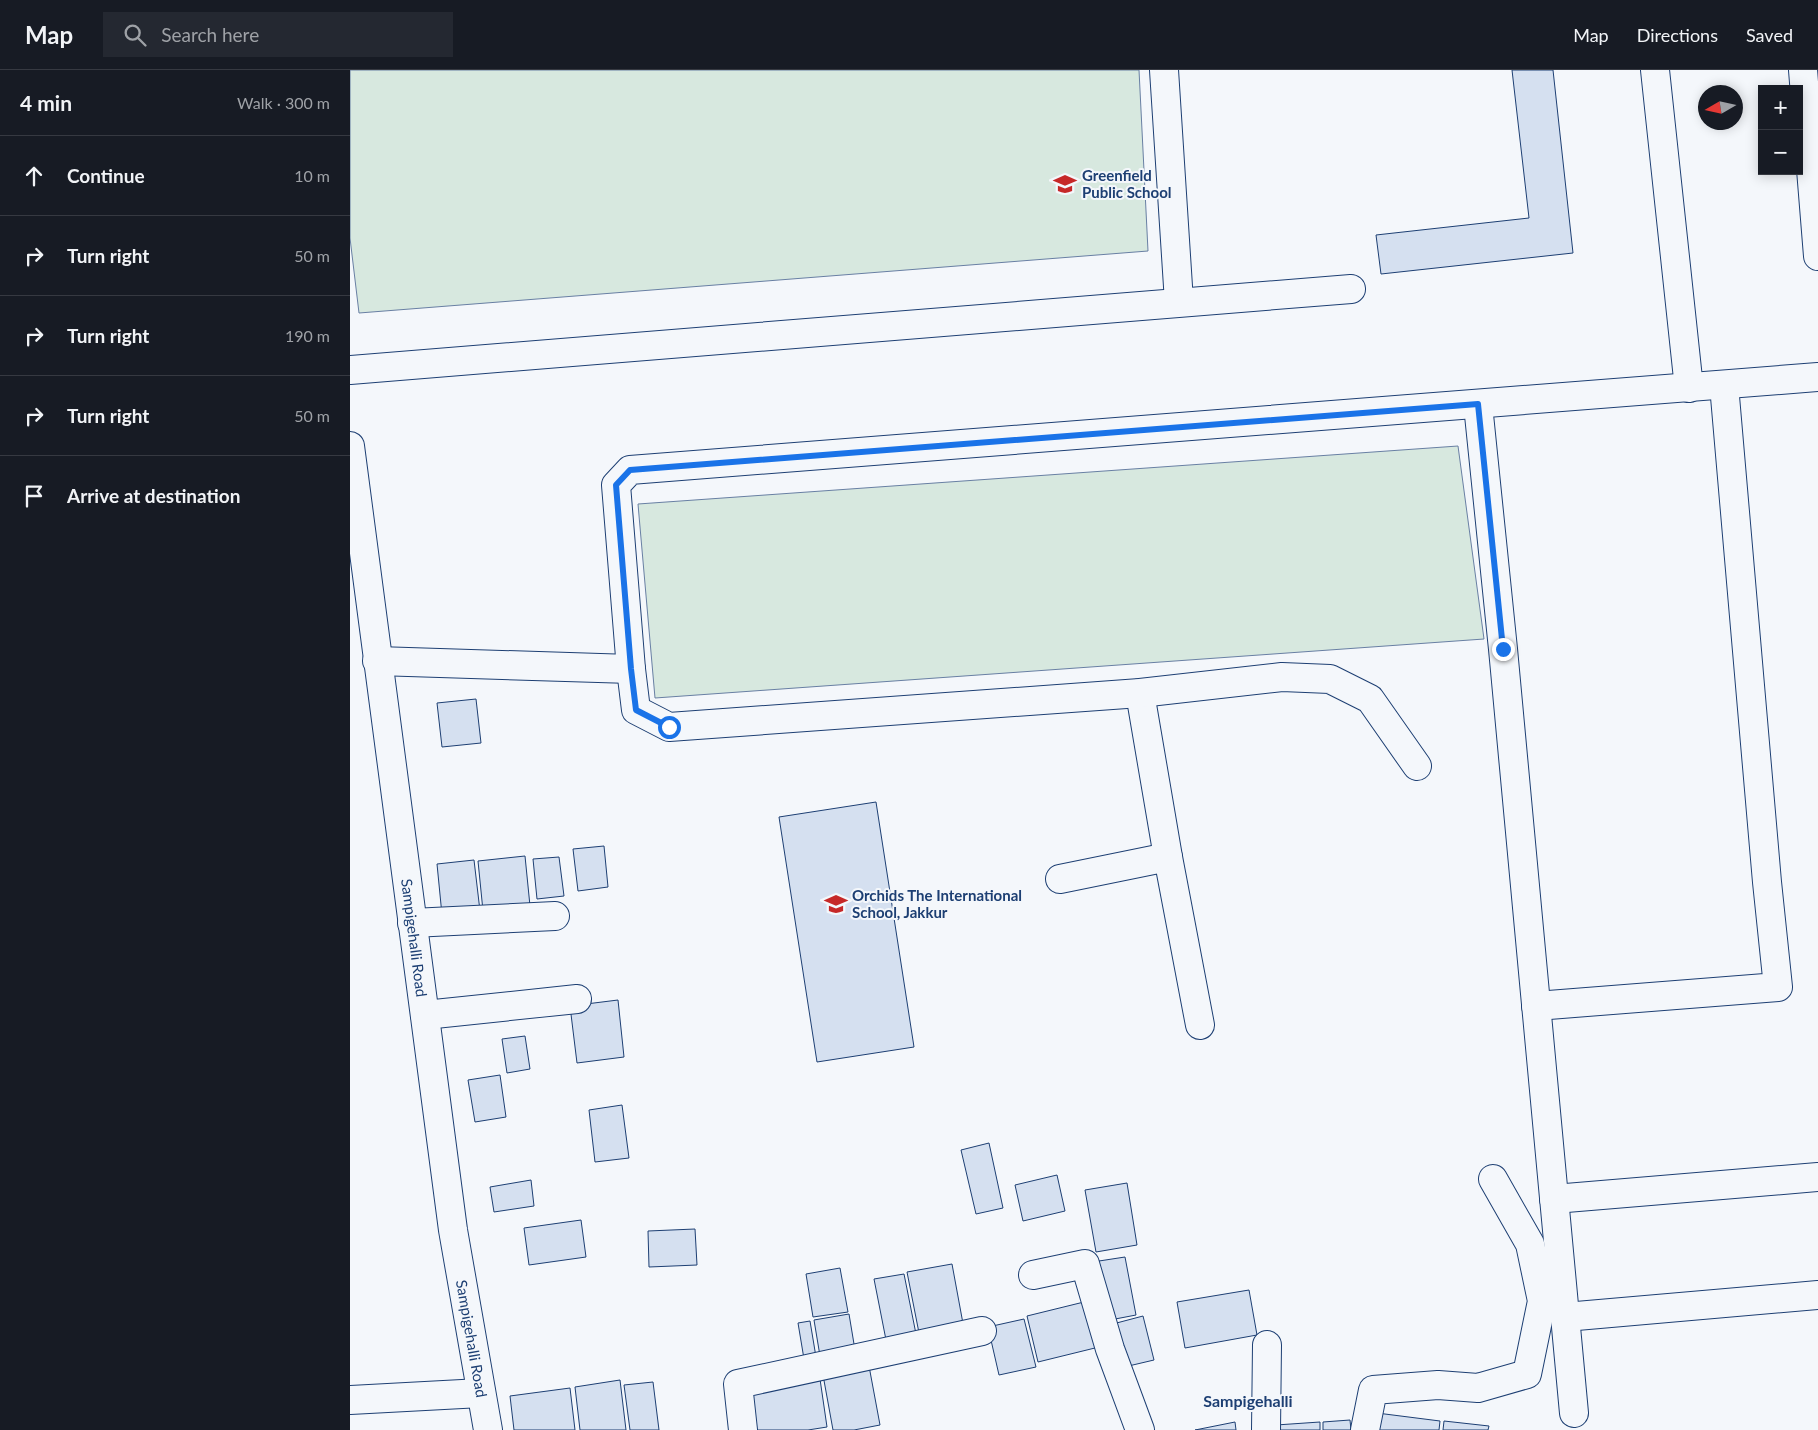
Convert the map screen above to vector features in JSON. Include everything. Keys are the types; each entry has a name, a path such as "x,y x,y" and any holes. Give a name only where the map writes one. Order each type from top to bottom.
{"street":[{"path":"1164,70 1179,302"},
{"path":"1655,70 1689,388"},
{"path":"1803,70 1818,256"},
{"path":"350,370 1351,289"},
{"path":"1417,766 1370,699 1330,679 1282,677 1140,693 669,727 636,710 616,485 630,470 1818,377"},
{"path":"1536,1006 1778,988 1766,882 1724,385"},
{"path":"1478,404 1503,649 1574,1413"},
{"name":"Sampigehalli Road","path":"350,446 453,1230 488,1430"},
{"path":"377,661 631,669"},
{"path":"1140,693 1168,857 1200,1025"},
{"path":"1060,879 1168,857"},
{"path":"412,924 555,916"},
{"path":"425,1015 577,999"},
{"path":"1554,1199 1818,1177"},
{"path":"1364,1430 1373,1390 1438,1385 1478,1388 1527,1374 1542,1301 1530,1244 1493,1179"},
{"path":"1033,1275 1085,1264 1110,1349 1140,1430"},
{"path":"1565,1317 1818,1296"},
{"path":"743,1430 738,1384 982,1331"},
{"path":"1266,1430 1267,1345"},
{"path":"350,1400 482,1393"}],"shaded area":[{"path":"350,70 1139,70 1148,251 359,313 350,238"},
{"path":"1458,446 1484,639 655,698 638,504"}],"building":[{"path":"1512,70 1553,70 1573,253 1381,274 1376,235 1529,218"},
{"path":"476,699 481,743 442,747 437,703"},
{"path":"876,802 914,1047 817,1062 779,817"},
{"path":"604,846 608,887 578,891 573,849"},
{"path":"525,856 530,906 483,911 478,861"},
{"path":"559,857 564,896 537,899 533,859"},
{"path":"474,860 480,911 442,915 437,864"},
{"path":"618,1000 624,1057 577,1063 570,1006"},
{"path":"525,1036 530,1069 507,1073 502,1039"},
{"path":"500,1075 506,1117 475,1122 468,1080"},
{"path":"622,1105 629,1158 595,1162 589,1110"},
{"path":"989,1143 1003,1208 976,1214 961,1150"},
{"path":"1057,1175 1065,1211 1023,1221 1015,1185"},
{"path":"531,1180 534,1206 494,1212 490,1187"},
{"path":"1127,1183 1137,1245 1096,1252 1085,1190"},
{"path":"581,1220 586,1257 529,1265 524,1228"},
{"path":"695,1229 697,1265 649,1267 648,1231"},
{"path":"1125,1257 1136,1315 1110,1320 1099,1261"},
{"path":"952,1264 964,1329 920,1338 907,1272"},
{"path":"840,1268 848,1312 813,1317 806,1274"},
{"path":"904,1274 917,1339 887,1345 874,1279"},
{"path":"1249,1290 1257,1335 1185,1348 1177,1302"},
{"path":"1088,1301 1099,1347 1038,1362 1027,1316"},
{"path":"849,1314 855,1350 820,1356 814,1320"},
{"path":"1143,1316 1154,1360 1120,1368 1109,1325"},
{"path":"1024,1319 1036,1367 999,1375 988,1327"},
{"path":"810,1321 816,1357 804,1359 798,1323"},
{"path":"869,1366 880,1425 854,1430 833,1430 823,1375"},
{"path":"820,1379 827,1427 808,1430 754,1430 748,1391"},
{"path":"620,1380 626,1430 580,1430 575,1387"},
{"path":"653,1382 659,1430 630,1430 624,1385"},
{"path":"570,1388 575,1430 514,1430 510,1396"},
{"path":"1377,1413 1440,1421 1439,1430 1375,1430"},
{"path":"1350,1420 1351,1430 1323,1430 1323,1422"},
{"path":"1444,1421 1489,1426 1488,1430 1443,1430"},
{"path":"1235,1422 1236,1430 1195,1430"},
{"path":"1320,1422 1320,1430 1277,1430 1276,1425"}],"place":[{"name":"Greenfield Public School","path":"1065,184"},
{"name":"Orchids The International School, Jakkur","path":"836,904"}],"district":[{"name":"Sampigehalli","path":"1248,1400"}],"route":[{"path":"669,727 636,710 616,485 630,470 1478,404 1503,649"}]}
